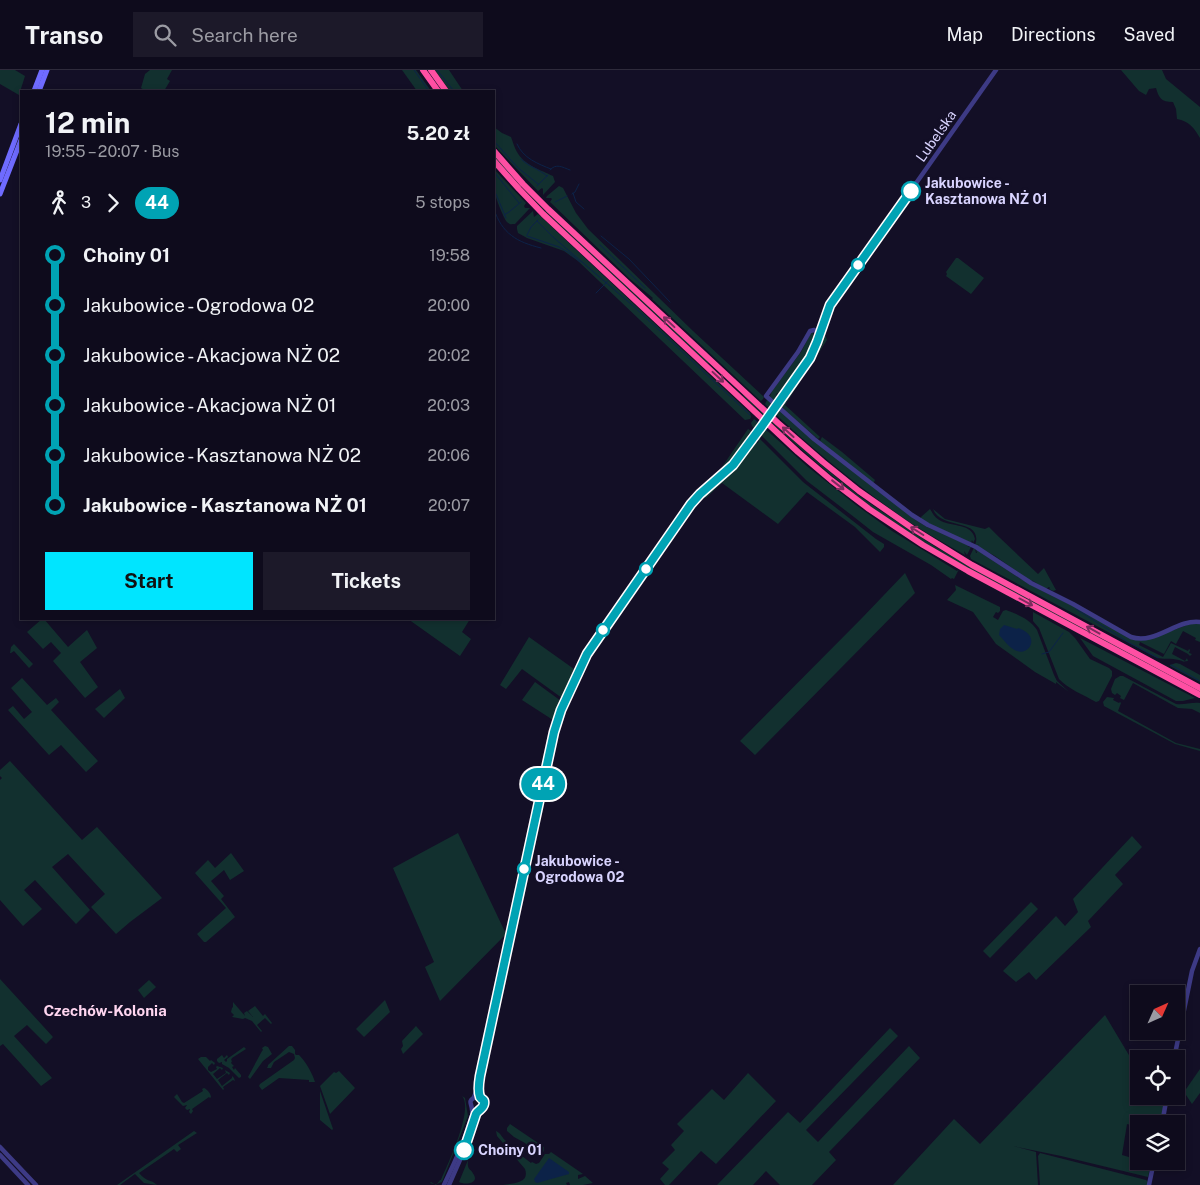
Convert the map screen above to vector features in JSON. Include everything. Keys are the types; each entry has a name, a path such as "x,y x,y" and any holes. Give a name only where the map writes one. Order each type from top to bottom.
{"highway":[{"path":"423,70 437,90"},
{"path":"431,70 445,90"},
{"path":"495,152 548,209 802,444 842,478 912,528 958,557 1200,688"},
{"path":"495,162 544,214 756,414 804,457 869,509 955,564 1200,695"}],"main road":[{"path":"34,90 42,70"},
{"path":"39,90 47,70"},
{"path":"0,180 20,127"},
{"path":"0,194 20,143"}],"street":[{"name":"Lubelska","path":"479,1084 554,732 561,710 581,666 600,634 691,504 733,465 810,358 830,305 996,70"},
{"path":"820,332 810,331 798,352 766,396 814,439 917,519 928,526 971,544 1031,583 1134,638 1147,638 1189,623 1200,622"},
{"path":"1176,1050 1192,971 1200,949"},
{"path":"449,1185 466,1146 475,1109 470,1102 479,1084"},
{"path":"475,1109 482,1108 484,1104 480,1097 479,1084"},
{"path":"474,1097 480,1097"},
{"path":"444,1185 465,1139 475,1109"},
{"path":"0,1147 36,1185"},
{"path":"0,1155 28,1185"},
{"path":"1149,1185 1152,1170"}],"green space":[{"path":"0,70 15,70 25,76 19,95 0,84"},
{"path":"150,70 172,70 167,79 170,81 165,90 144,90 141,88 145,74"},
{"path":"402,70 416,70 430,90 416,90"},
{"path":"435,70 449,70 462,90 449,90"},
{"path":"1121,70 1162,70 1166,79 1200,107 1200,138 1196,131 1185,121 1177,119 1173,102 1161,99 1156,88 1149,89 1146,95 1139,91"},
{"path":"495,128 511,137 520,157 533,167 553,176 555,182 543,195 542,188 538,191 495,146"},
{"path":"495,155 709,362 708,364 546,212 495,159"},
{"path":"495,170 526,203 525,208 530,208 515,224 510,224 503,216 495,193"},
{"path":"559,186 563,188 576,213 588,229 764,397 761,401 550,202 551,198 546,198"},
{"path":"533,211 534,217 538,214 750,413 750,419 745,420 578,261 564,251 518,233 517,226"},
{"path":"956,258 984,278 971,294 946,276 946,272"},
{"path":"813,332 811,347 807,356 780,395 777,393 776,395 782,403 787,401 784,399 810,361 820,337 825,335 827,340 785,405 820,437 818,439 770,396"},
{"path":"744,395 814,459 862,498 902,525 978,571 1200,690 1200,693 982,576 899,527 858,497 819,464 762,414"},
{"path":"767,400 914,519 927,527 970,546 967,547 970,547 973,542 972,540 971,543 934,526 921,519 921,517 930,509 941,521 970,530 975,539 967,555 964,551 965,555 917,527 867,492 816,451 784,422 765,404"},
{"path":"754,419 808,467 856,505 892,531 957,571 959,569 954,579 951,579 931,565 873,532 807,481 752,426 751,423"},
{"path":"748,429 753,432 748,434 749,439 733,461 722,467"},
{"path":"822,437 875,480 874,482 872,483 820,441"},
{"path":"759,438 803,482 884,544 880,552 855,527 807,492 778,524 722,483 706,498 703,495 704,493 731,470 755,441 758,443"},
{"path":"933,509 945,519 985,529 989,527 1038,574 1044,568 1056,590 1053,591 1049,587 1046,589 1029,580 977,546 979,544 977,545 975,549 976,553 976,549 1035,587 1135,639 1171,631 1190,624 1200,624 1200,642 1183,631 1176,644 1171,641 1164,654 1140,642 1139,645 1163,657 1171,643 1188,651 1189,649 1189,653 1192,654 1190,656 1175,647 1172,654 1185,661 1187,658 1188,661 1183,662 1176,659 1155,657 971,559 970,556 976,542 976,535 966,527 944,520"},
{"path":"905,573 915,593 755,755 740,741"},
{"path":"955,585 1000,607 1000,611 996,612 993,617 998,620 1003,611 1006,610 1019,615 1031,623 1037,630 1057,681 1069,692 1056,682 1056,684 1035,672 996,644 973,612 947,600 956,590"},
{"path":"1033,612 1069,632 1090,659 1112,671 1112,676 1099,701 1096,702 1076,692 1059,679 1039,628 1033,621"},
{"path":"41,620 45,620 68,647 87,630 97,648 80,662 98,687 85,698 53,661 61,653 51,642 43,649 27,632"},
{"path":"409,620 469,620 462,632 471,639 460,656"},
{"path":"529,637 574,669 562,698 522,669 506,689 500,685"},
{"path":"1080,638 1195,698 1176,701 1093,656"},
{"path":"14,644 33,664 29,668 14,651 10,653 11,647"},
{"path":"1176,663 1200,675 1200,682 1170,666"},
{"path":"1120,676 1176,704 1200,703 1200,713 1192,709 1178,708 1133,683 1124,700 1117,693 1115,695 1112,693 1111,689 1115,679"},
{"path":"22,678 47,705 56,698 59,702 51,710 98,761 86,772 61,745 49,755 8,710 13,706 24,719 32,712 11,688"},
{"path":"535,682 561,701 553,720 522,700"},
{"path":"120,689 125,698 104,718 95,709"},
{"path":"1107,697 1114,698 1113,700 1121,703 1118,711 1176,743 1200,749 1200,751 1175,744 1104,706 1103,702"},
{"path":"10,761 82,840 97,827 162,898 116,934 91,907 105,894 68,854 52,867 90,910 76,924 35,880 24,890 42,909 23,926 0,900 0,780 2,778 0,770"},
{"path":"458,833 506,934 440,1001 425,967 434,962 393,868"},
{"path":"1132,836 1142,847 1115,875 1123,884 1088,921 1091,927 1036,980 1029,972 1016,982 1003,971 1056,916 1065,926 1078,912 1073,899"},
{"path":"231,853 244,871 230,880 224,870 211,881 224,896 221,899 235,917 204,942 197,934 226,908 195,873 208,860 215,868"},
{"path":"1031,902 1038,909 990,958 983,951"},
{"path":"0,979 53,1037 46,1044 27,1025 14,1036 52,1078 41,1086 3,1044 0,1046"},
{"path":"149,980 156,987 144,998 138,990"},
{"path":"385,1000 390,1012 364,1037 356,1029"},
{"path":"233,1002 245,1016 244,1013 247,1011 253,1017 248,1011 255,1006 272,1023 265,1018 257,1025 261,1032 252,1021 245,1018 232,1017 234,1015 231,1012"},
{"path":"1105,1015 1130,1057 1130,1105 1164,1105 1162,1115 1130,1115 1130,1125 1127,1124 1122,1155 1130,1157 1130,1170 1150,1170 1148,1177 1013,1146 1036,1152 1038,1185 893,1185 954,1119 980,1144"},
{"path":"416,1026 423,1034 403,1054 401,1049 403,1046 402,1041"},
{"path":"890,1028 898,1036 806,1130 818,1142 909,1046 920,1058 829,1152 836,1160 812,1185 780,1185 766,1171 753,1185 717,1185 788,1112 800,1123"},
{"path":"289,1046 292,1046 295,1054 304,1060 315,1082 279,1078 262,1090 259,1086 260,1084 294,1060 294,1054 289,1052 274,1062 271,1068 267,1068"},
{"path":"244,1047 246,1049 231,1060 234,1070 235,1068 241,1075 239,1078 222,1062 219,1063 217,1059 222,1055 224,1058 227,1055 228,1057 224,1060 226,1062 227,1059"},
{"path":"268,1047 272,1054 263,1061 250,1079 248,1077 263,1050 262,1048"},
{"path":"206,1057 215,1063 208,1067 208,1070 211,1072 217,1069 217,1066 223,1068 222,1070 220,1068 213,1074 217,1079 226,1073 225,1070 230,1073 229,1075 227,1073 218,1080 222,1086 232,1076 235,1081 233,1080 223,1087 223,1090 198,1059"},
{"path":"1200,1069 1200,1093 1192,1104 1185,1091"},
{"path":"339,1071 355,1088 330,1114 320,1086 334,1072"},
{"path":"748,1073 776,1101 716,1164 701,1151 669,1185 665,1185 660,1179 669,1169 662,1163 675,1150 671,1145 684,1131 677,1124 712,1089 724,1100"},
{"path":"204,1088 211,1097 192,1109 191,1114 189,1112 190,1109 187,1110 185,1108 187,1105 183,1106 174,1097 177,1094 184,1103 203,1091 202,1089"},
{"path":"320,1091 333,1129 332,1130 320,1120"},
{"path":"462,1096 465,1098 468,1116 442,1182 437,1184 441,1180 459,1137 465,1112 465,1103"},
{"path":"510,1124 544,1147 544,1151 538,1155 525,1143 514,1137 507,1131"},
{"path":"194,1131 197,1133 178,1145 181,1149 177,1152 174,1149 139,1173 157,1185 144,1183 135,1174 120,1185 117,1185"},
{"path":"496,1131 506,1141 505,1143 531,1163 539,1163 545,1154 551,1152 583,1174 578,1175 578,1179 585,1176 593,1183 583,1185 570,1185 569,1182 566,1183 567,1185 503,1185 520,1182 525,1178 526,1174 525,1169 497,1136"},
{"path":"1040,1153 1148,1182 1147,1185 1040,1185 1038,1156"},
{"path":"468,1160 468,1167 475,1178 473,1182 461,1183 459,1182"}],"water":[{"path":"1004,625 1025,631 1031,640 1029,648 1022,652 1014,650 999,635 1000,629"},
{"path":"549,1158 569,1172 569,1174 535,1182 534,1179"}],"waterway":[{"path":"414,70 428,90"},
{"path":"437,70 453,90"},
{"path":"495,142 517,167 538,184"},
{"path":"517,144 527,157 551,169"},
{"path":"521,159 547,176"},
{"path":"550,170 557,166 570,170"},
{"path":"495,173 519,203"},
{"path":"537,186 548,175"},
{"path":"572,194 579,184"},
{"path":"573,193 576,202 584,209"},
{"path":"496,194 506,218"},
{"path":"555,202 567,196"},
{"path":"504,215 521,202"},
{"path":"495,212 501,225 512,236 541,248"},
{"path":"527,235 531,227 538,220"},
{"path":"537,221 632,305 750,415"},
{"path":"527,236 559,247 580,262"},
{"path":"601,236 629,259 670,302"},
{"path":"600,245 645,288"},
{"path":"596,293 608,281"},
{"path":"755,420 760,425"},
{"path":"763,427 767,431"},
{"path":"1076,609 1128,642 1158,658"},
{"path":"1042,654 1049,652 1063,633"},
{"path":"1171,665 1200,681"}],"bus line":[{"name":"44","path":"464,1150 476,1114 478,1110 483,1108 484,1104 480,1097 480,1076 554,732 561,710 581,666 600,634 691,504 736,462 791,385 813,350 830,305 911,191"}],"place":[{"name":"Jakubowice - Kasztanowa NŻ 01","path":"911,191"},
{"name":"Jakubowice - Ogrodowa 02","path":"524,869"},
{"name":"Choiny 01","path":"464,1150"}],"district":[{"name":"Czechów-Kolonia","path":"105,1011"}]}
